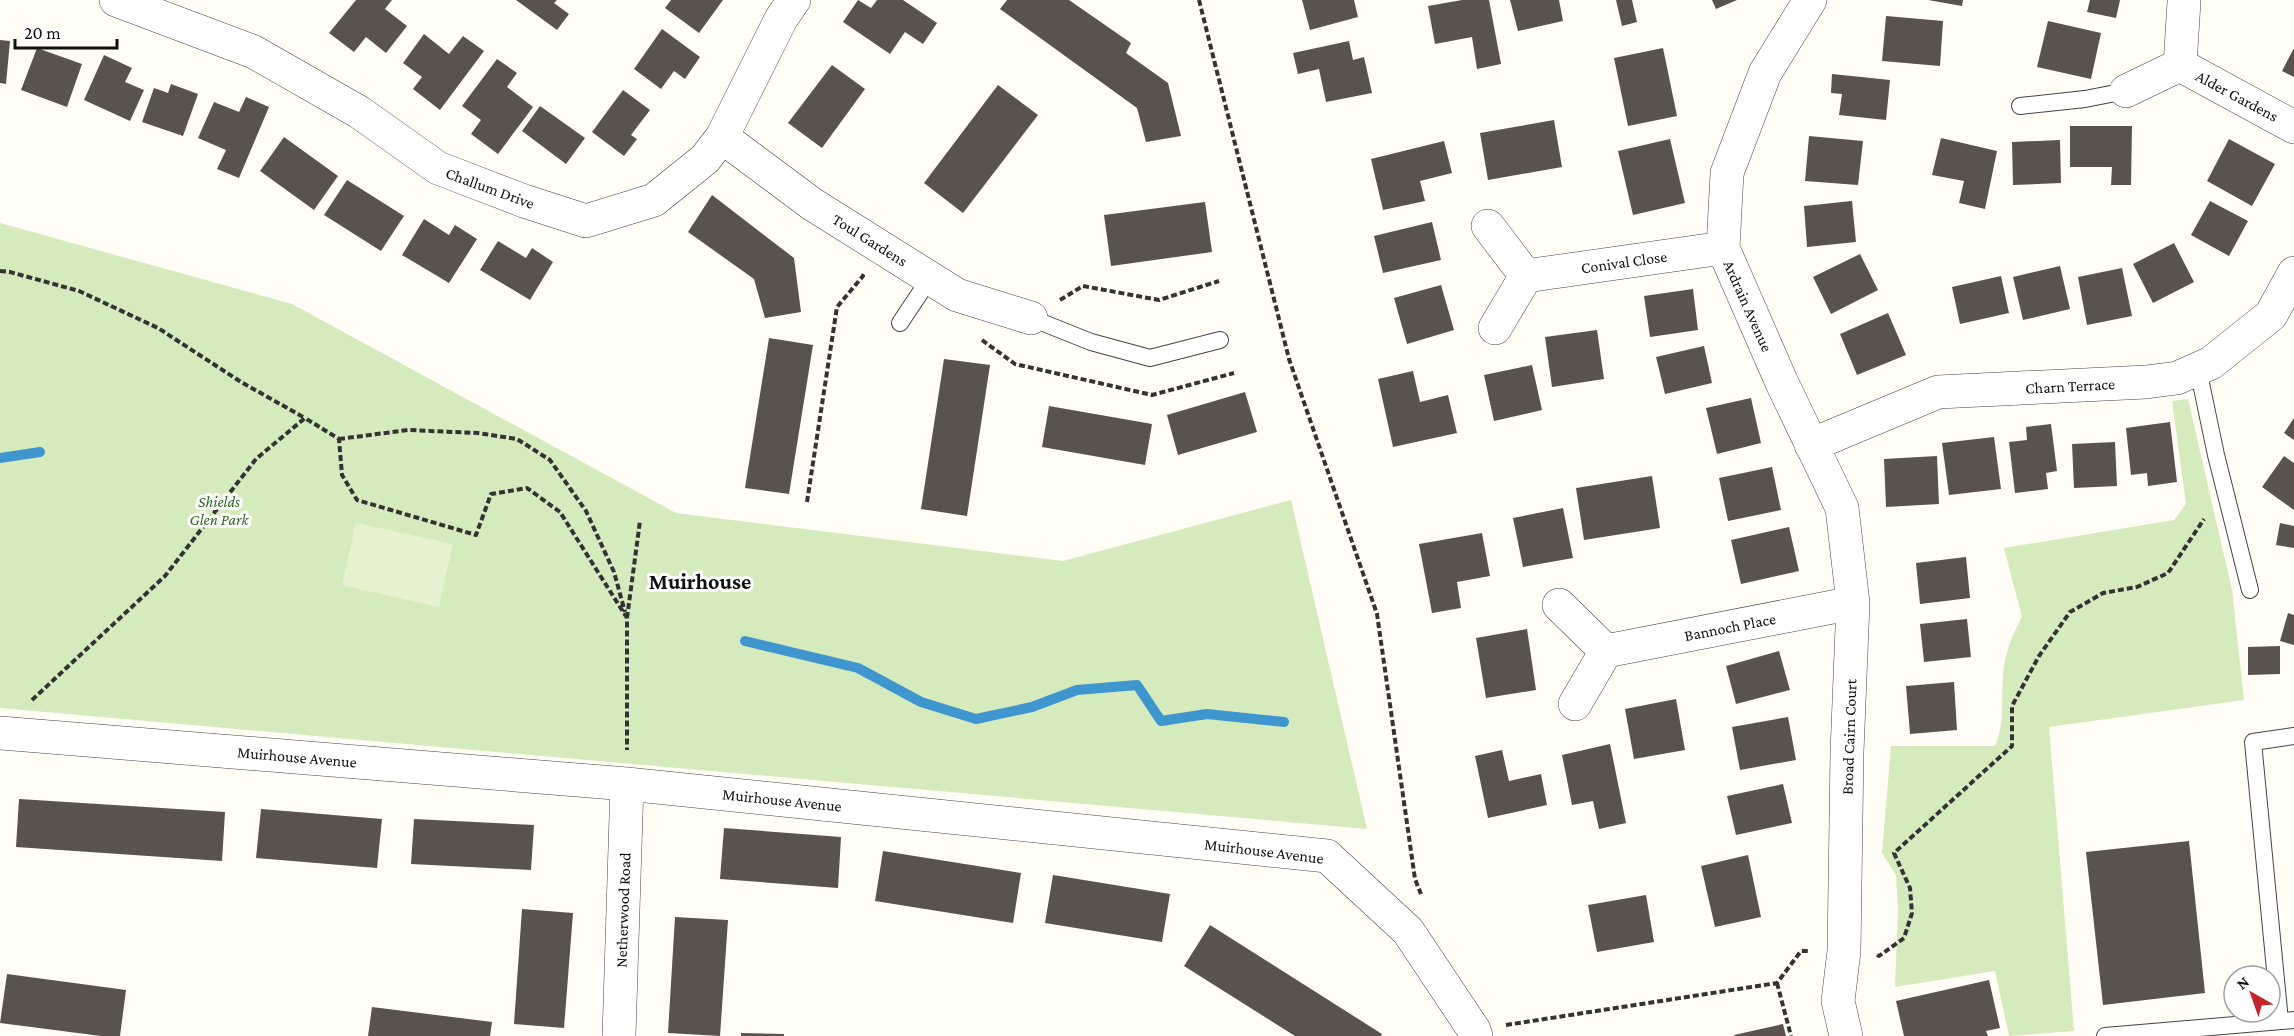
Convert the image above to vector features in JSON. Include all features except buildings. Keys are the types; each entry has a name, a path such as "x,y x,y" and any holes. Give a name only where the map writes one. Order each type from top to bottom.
{"street":[{"name":"Challum Drive","path":"116,0 254,52 359,112 438,168 524,201 586,221 654,200 705,159 722,137 781,19 794,0"},
{"name":"Ardrain Avenue","path":"1810,0 1765,73 1727,173 1723,248 1811,445"},
{"name":"Alder Gardens","path":"2180,65 2184,2"},
{"name":"Alder Gardens","path":"2126,91 2180,65"},
{"name":"Alder Gardens","path":"2180,65 2294,126"},
{"name":"Toul Gardens","path":"722,137 812,204 957,295 1031,318"},
{"path":"1488,226 1526,276 1495,328"},
{"name":"Conival Close","path":"1526,276 1723,248"},
{"name":"Charn Terrace","path":"1811,445 1938,392 2146,382 2177,378 2211,363 2271,315 2294,273"},
{"name":"Broad Cairn Court","path":"1811,445 1842,508 1853,603 1847,752 1844,951 1838,1001 1846,1036"},
{"name":"Bannoch Place","path":"1606,651 1853,603"},
{"path":"1559,605 1606,651 1575,704"},
{"name":"Muirhouse Avenue","path":"0,733 627,784 1327,856 1408,931 1475,1033"},
{"name":"Netherwood Road","path":"619,1036 627,784"}],"lane":[{"path":"2020,106 2085,99 2126,91"},
{"path":"900,323 930,278"},
{"path":"1031,318 1091,342 1150,358 1220,340"},
{"path":"2198,369 2216,455 2250,590"},
{"path":"2105,1036 2287,1020 2253,742 2294,736"}],"path":[{"path":"1199,0 1289,359 1377,614 1415,879 1424,901"},
{"path":"0,271 79,291 158,328 339,439 408,430 478,433 517,439 550,460 586,511 614,572 627,618"},
{"path":"854,271 911,304"},
{"path":"807,502 837,307 863,276"},
{"path":"1031,318 1083,286 1159,300 1219,282"},
{"path":"974,334 1015,364 1152,395 1234,373"},
{"path":"31,701 165,576 256,459 305,417"},
{"path":"339,439 342,475 357,500 476,535 491,494 527,488 560,512 627,618"},
{"path":"1475,1033 1777,982 1801,951 1844,951 1879,956 1904,938 1912,914 1910,888 1894,853 2012,747 2012,706 2039,656 2070,612 2103,593 2137,587 2168,573 2207,515"},
{"path":"627,784 627,618 640,521"},
{"path":"1777,982 1791,1036"}],"green space":[{"name":"Shields Glen Park","path":"0,223 292,304 676,513 1063,561 1291,500 1367,829 0,708"},
{"path":"2188,399 2232,590 2244,700 2049,727 2074,1031 2009,1036 1995,971 1895,987 1898,908 1896,875 1882,853 1891,746 1995,746 2001,721 2005,660 2022,617 2004,548 2174,520 2186,504 2172,401"},
{"path":"356,523 453,544 439,607 342,585"}],"waterway":[{"path":"0,458 40,452"},
{"path":"745,641 858,668 921,702 976,719 1032,707 1077,690 1137,685 1161,721 1207,714 1284,722"}],"district":[{"name":"Muirhouse","path":"700,581"}]}
